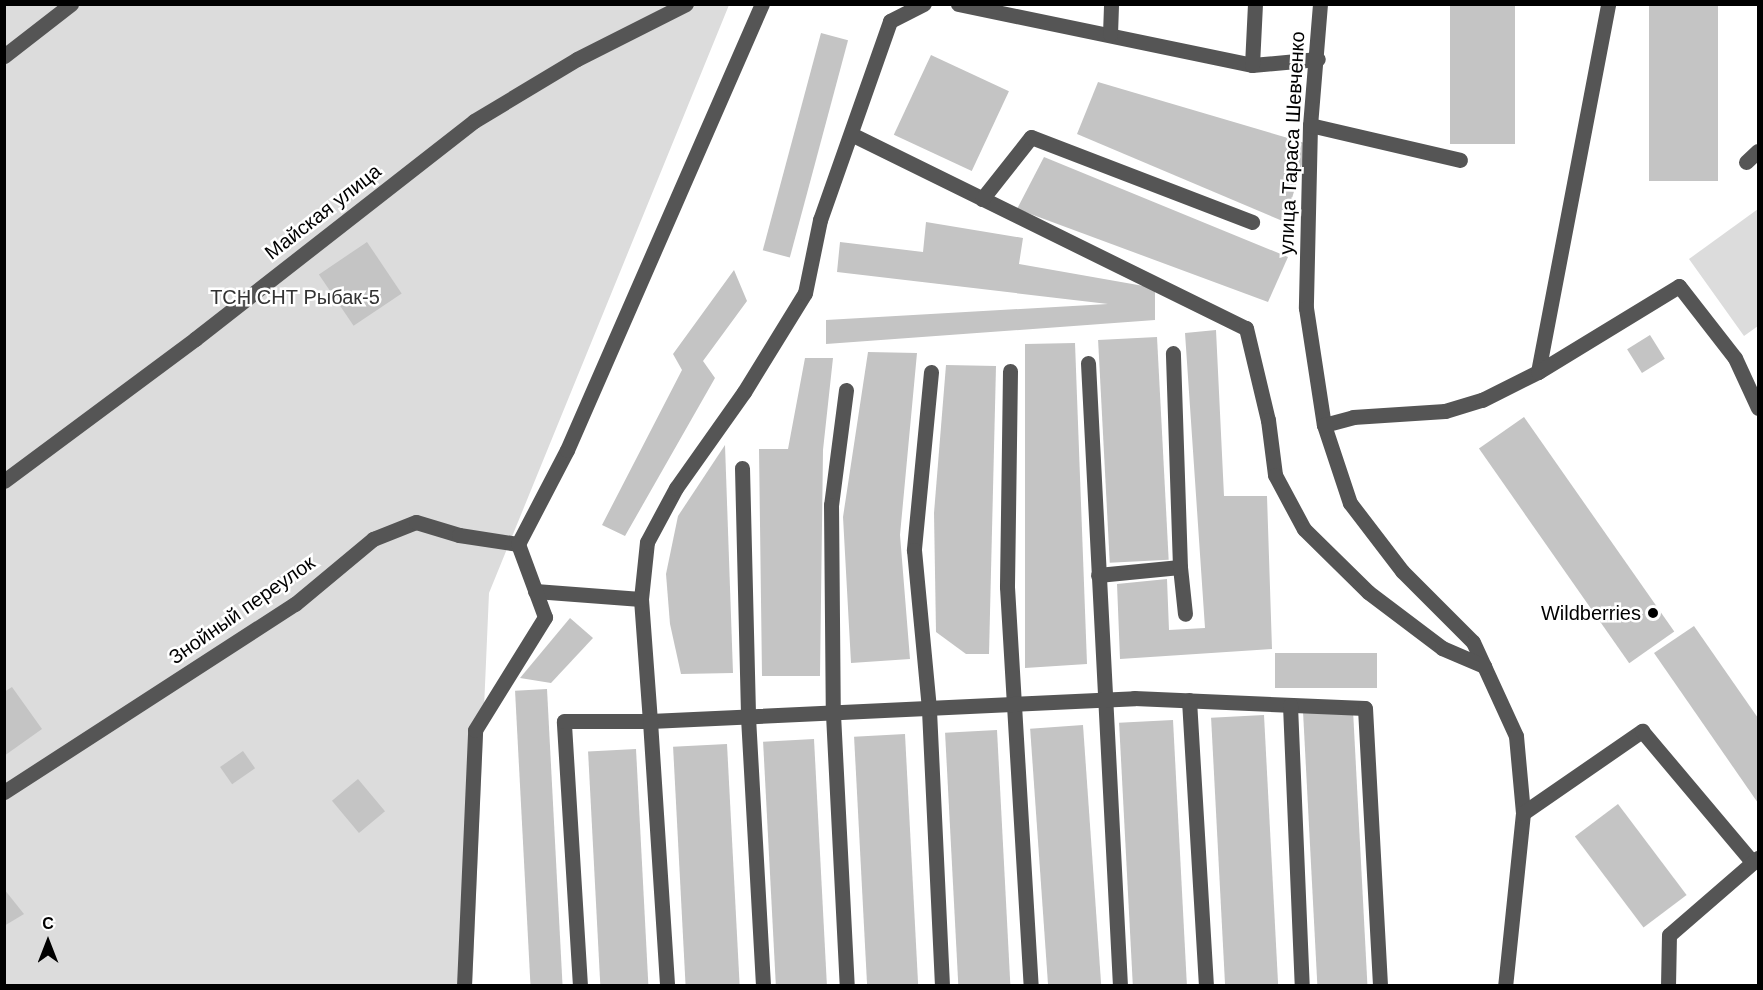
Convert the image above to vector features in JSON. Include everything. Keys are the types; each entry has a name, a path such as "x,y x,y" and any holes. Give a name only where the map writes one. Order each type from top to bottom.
{"street":[{"path":"4,56 71,4"},
{"name":"Майская улица","path":"4,481 195,339 474,121 577,59 686,4"},
{"path":"464,986 475,730 545,617 518,544 567,450 762,4"},
{"path":"667,986 641,599 647,542 676,488 744,392 805,293 820,220 890,21 924,4"},
{"path":"958,4 1251,65 1318,59"},
{"path":"1110,34 1111,4"},
{"path":"1251,65 1255,4"},
{"name":"улица Тараса Шевченко","path":"1320,4 1318,59 1310,125 1306,308 1324,425 1350,503 1402,571 1473,642 1516,736 1523,813 1505,986"},
{"path":"1538,372 1608,4"},
{"path":"1310,125 1460,160"},
{"path":"851,134 1246,328 1268,420 1275,475 1304,529 1368,592 1442,648 1484,666"},
{"path":"982,200 1031,137 1252,222"},
{"path":"1746,162 1758,151"},
{"path":"1324,425 1353,417 1445,411 1482,400 1538,372 1679,286 1735,358 1758,408"},
{"path":"1173,353 1180,567 1185,614"},
{"path":"1088,363 1103,700 1120,986"},
{"path":"1010,371 1007,586 1031,986"},
{"path":"931,372 914,550 929,710 942,986"},
{"path":"846,390 831,506 833,714 847,986"},
{"path":"742,468 748,717 763,986"},
{"name":"Знойный переулок","path":"4,792 295,604 373,539 416,522 459,535 518,544"},
{"path":"1098,575 1180,567"},
{"path":"535,591 641,599"},
{"path":"580,986 564,721 650,721 833,714 1103,700 1189,700 1365,708 1380,986"},
{"path":"1189,700 1206,986"},
{"path":"1290,705 1302,986"},
{"path":"1523,813 1642,732 1756,861 1669,934 1668,986"}],"green space":[{"name":"ТСН СНТ Рыбак-5","path":"5,5 729,5 489,593 472,985 5,986"},
{"path":"1758,209 1758,326 1744,336 1689,259"}],"building":[{"path":"1450,4 1515,4 1515,144 1450,144"},
{"path":"1649,4 1718,4 1718,181 1649,181"},
{"path":"821,33 848,40 790,258 763,250"},
{"path":"931,55 1009,91 972,171 894,135"},
{"path":"1098,82 1308,144 1285,222 1077,134"},
{"path":"1044,157 1288,257 1268,302 1017,209"},
{"path":"926,222 1023,238 1019,264 1155,288 1155,320 826,344 826,320 1108,304 837,272 840,242 923,252"},
{"path":"367,242 402,293 354,326 319,274"},
{"path":"734,270 747,301 703,361 715,378 625,536 602,525 682,370 673,354"},
{"path":"1216,330 1224,496 1267,496 1272,649 1120,659 1117,584 1167,579 1169,630 1205,628 1185,333"},
{"path":"1650,335 1665,359 1642,373 1627,349"},
{"path":"1157,337 1169,560 1110,563 1098,340"},
{"path":"1075,343 1087,664 1025,668 1025,344"},
{"path":"868,352 917,353 900,535 910,659 851,663 843,517"},
{"path":"805,358 833,358 823,450 820,676 762,676 759,449 788,449"},
{"path":"946,365 996,366 989,654 966,654 936,632 934,513"},
{"path":"1524,417 1674,632 1629,663 1479,449"},
{"path":"725,445 733,673 681,674 670,624 666,574 678,516"},
{"path":"570,618 593,638 551,683 520,678"},
{"path":"1694,626 1758,718 1758,803 1654,653"},
{"path":"1275,653 1377,653 1377,688 1275,688"},
{"path":"12,687 42,729 4,756 4,692"},
{"path":"547,689 563,986 531,986 515,691"},
{"path":"1353,710 1367,986 1317,986 1303,713"},
{"path":"1264,715 1278,986 1225,986 1211,718"},
{"path":"1173,720 1187,986 1133,986 1119,723"},
{"path":"1083,725 1101,985 1048,986 1030,729"},
{"path":"997,730 1010,986 958,986 945,733"},
{"path":"905,734 918,986 867,986 854,737"},
{"path":"814,739 827,986 776,986 763,742"},
{"path":"727,744 740,986 686,986 673,747"},
{"path":"636,749 648,986 600,986 588,752"},
{"path":"243,751 255,768 232,784 220,767"},
{"path":"358,779 385,811 359,833 332,801"},
{"path":"1618,804 1687,895 1643,928 1575,836"},
{"path":"4,889 24,914 4,926"}],"place":[{"name":"Wildberries","path":"1653,613"}]}
